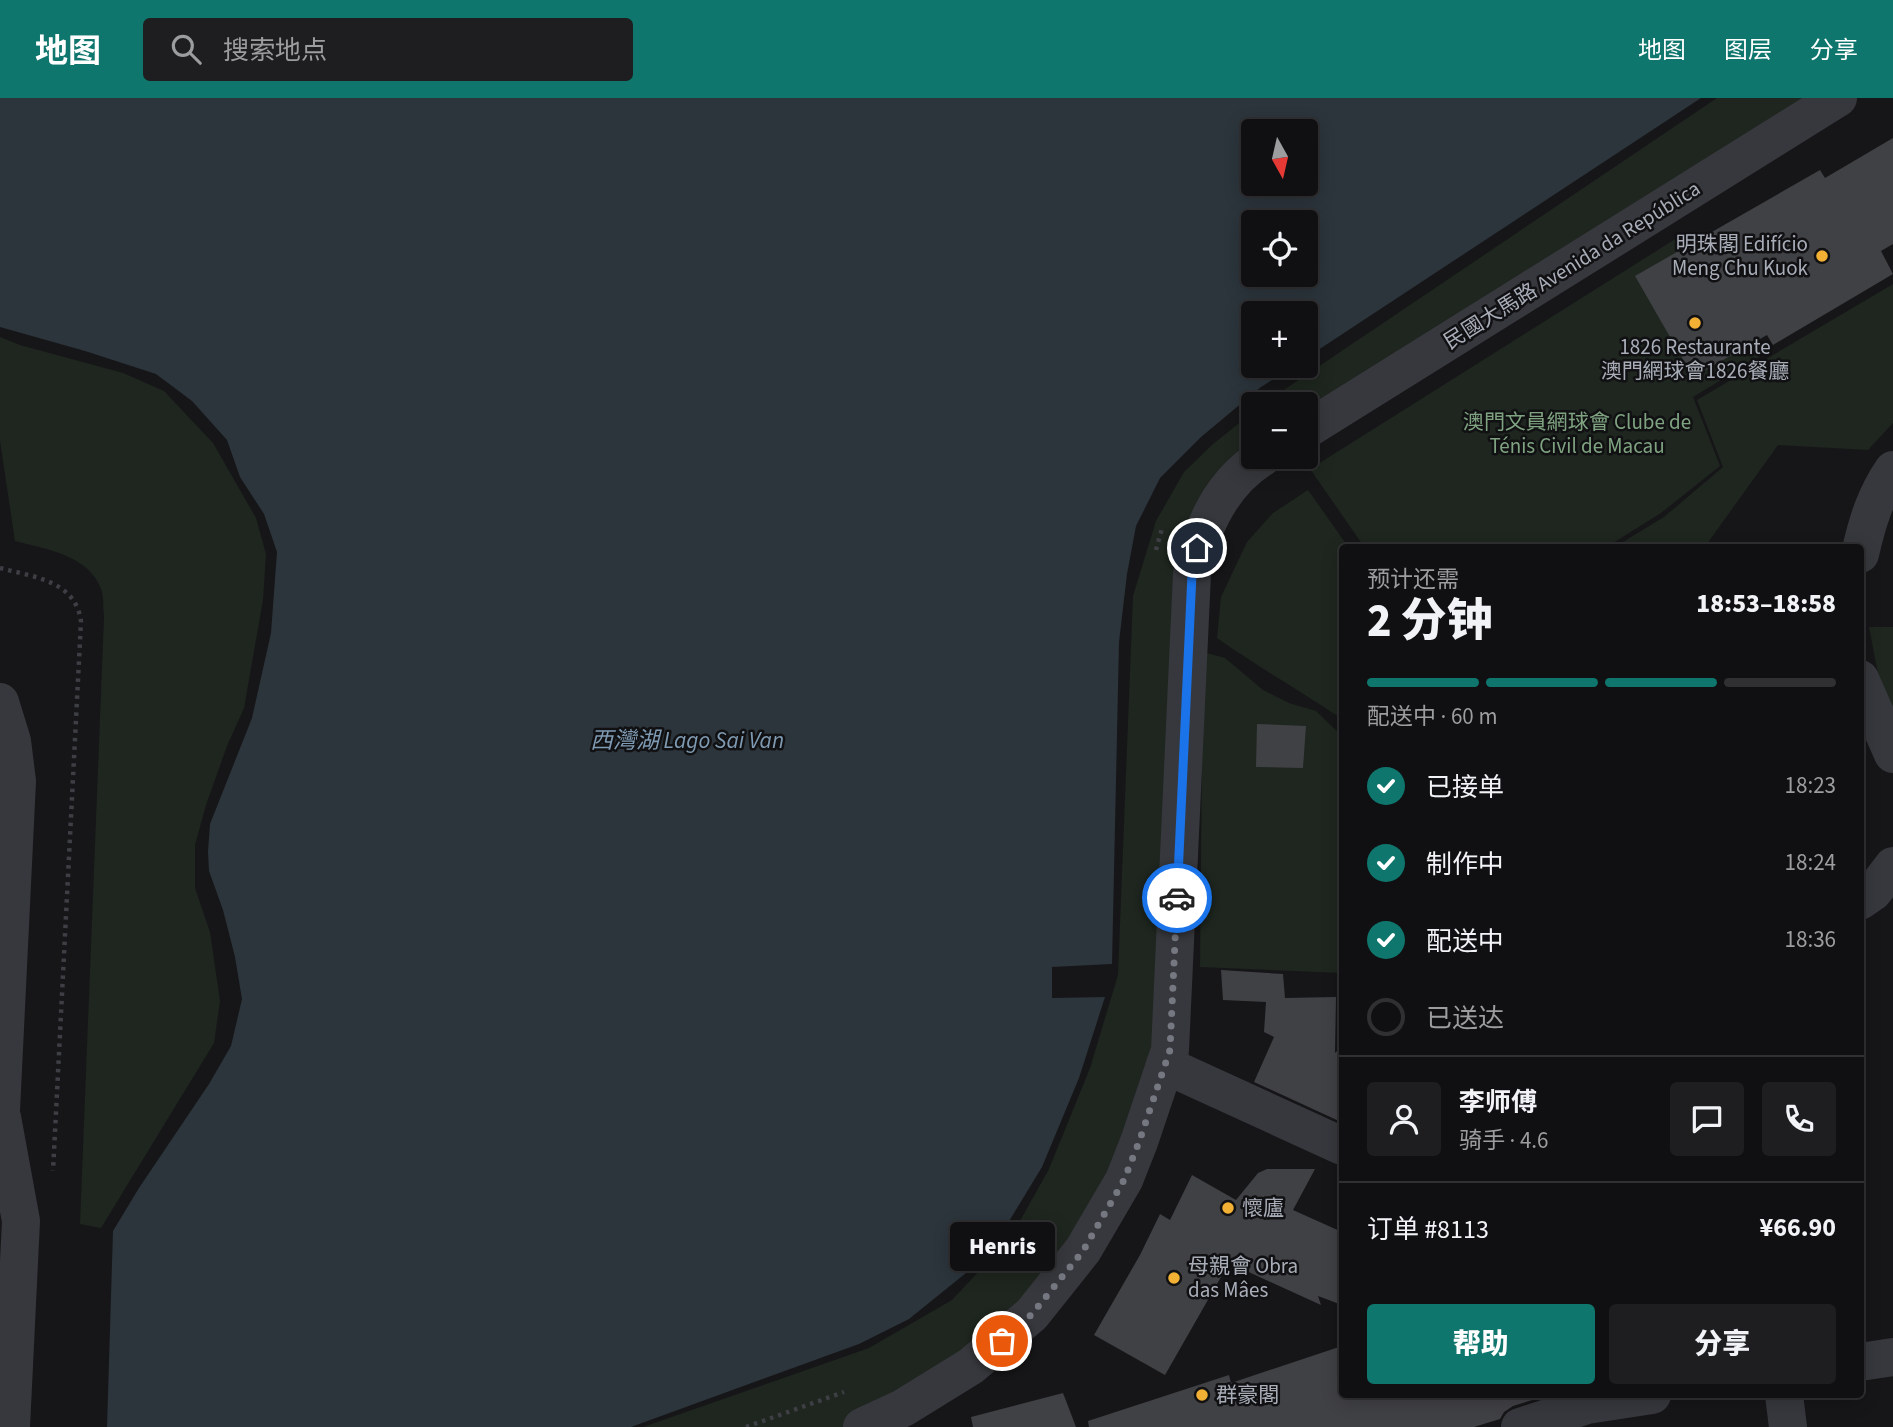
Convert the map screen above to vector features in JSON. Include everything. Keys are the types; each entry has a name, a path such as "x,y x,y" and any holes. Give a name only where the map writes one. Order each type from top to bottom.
{"street":[{"name":"民國大馬路 Avenida da República","path":"1318,423 1838,98"},
{"path":"862,1427 903,1408 971,1367 1032,1314 1083,1251 1124,1180 1170,1050 1192,574 1197,548 1207,523 1220,500 1249,469"},
{"path":"1862,544 1879,490 1893,470"},
{"path":"1864,688 1893,754"},
{"path":"0,702 12,741 17,781 1,1124 21,1221 11,1427"},
{"path":"1864,899 1874,892 1893,866"},
{"path":"1864,900 1893,886"},
{"path":"1165,1065 1339,1145"},
{"path":"1864,1361 1893,1357"},
{"path":"1520,1427 1587,1405 1632,1398"},
{"path":"1784,1398 1788,1427"}],"path":[{"path":"1234,427 1241,423"},
{"path":"1154,561 1157,539 1165,519"},
{"path":"0,568 60,586 75,601 81,621 52,1179"},
{"path":"746,1427 854,1387"}],"green space":[{"path":"1717,98 1833,98 1318,420 1318,392 1281,392 1302,378 1318,378 1318,367"},
{"name":"澳門文員網球會 Clube de Ténis Civil de Macau","path":"1688,231 1762,355 1693,397 1720,466 1661,513 1611,544 1362,544 1310,469 1318,469 1318,464"},
{"path":"1893,284 1893,423 1868,450 1778,445 1707,544 1620,544 1664,517 1723,467 1697,400"},
{"path":"0,337 123,373 164,391 213,443 256,518 266,554 263,600 244,708 227,746 195,845 195,888 210,932 220,1001 214,1043 101,1228 80,1224 103,599 101,589 87,568 65,555 15,541 0,441"},
{"path":"1241,422 1241,469 1219,492 1163,1015 1143,1120 1029,1314 848,1427 643,1427 869,1348 952,1300 1011,1237 1049,1169 1090,1068 1118,975 1133,596 1156,521 1184,472"},
{"path":"1308,490 1346,544 1339,544 1339,717 1217,638 1221,597 1247,542 1273,513"},
{"path":"1869,627 1893,627 1893,733 1883,700"},
{"path":"1203,652 1225,658 1263,690 1289,703 1316,711 1339,733 1339,973 1200,967"}],"water":[{"name":"西灣湖 Lago Sai Van","path":"0,98 1701,98 1318,350 1318,301 1241,301 1241,378 1275,378 1255,392 1241,392 1241,404 1201,437 1160,478 1136,526 1119,642 1112,964 1052,967 1052,998 1105,997 1079,1078 1042,1167 1000,1236 966,1273 909,1319 859,1344 631,1427 107,1427 113,1231 231,1046 242,999 223,910 209,871 210,824 252,718 271,633 277,552 264,514 240,477 227,440 192,401 156,374 0,327"}],"building":[{"path":"1893,138 1893,244 1881,251 1893,274 1773,345 1767,335 1693,377 1635,276 1820,170 1825,178"},
{"path":"1257,724 1306,726 1303,768 1256,767"},
{"path":"1221,970 1283,974 1285,998 1336,997 1335,1053 1339,1049 1339,1121 1254,1082 1274,1037 1264,1032 1266,1002 1223,1000"},
{"path":"1267,1169 1315,1169 1293,1210 1339,1231 1339,1304 1318,1296 1321,1305 1229,1263 1165,1375 1094,1335 1160,1214 1170,1220 1192,1175 1236,1200 1258,1173"},
{"path":"1339,1347 1339,1398 1538,1398 1513,1406 1504,1412 1500,1419 1474,1427 1089,1427 1088,1421 1229,1375 1231,1383"},
{"path":"1063,1393 1076,1427 973,1427 971,1417"}],"way so far":[{"path":"1002,1341 1032,1314 1059,1283 1083,1251 1124,1180 1170,1050 1177,898"}],"place":[{"name":"明珠閣 Edifício Meng Chu Kuok","path":"1822,256"},
{"name":"1826 Restaurante 澳門網球會1826餐廳","path":"1695,323"},
{"name":"懷廬","path":"1228,1208"},
{"name":"母親會 Obra das Mâes","path":"1174,1278"},
{"name":"Henris","path":"1002,1341"},
{"name":"群豪閣","path":"1202,1395"}],"route":[{"path":"1177,898 1192,574 1197,548"}]}
